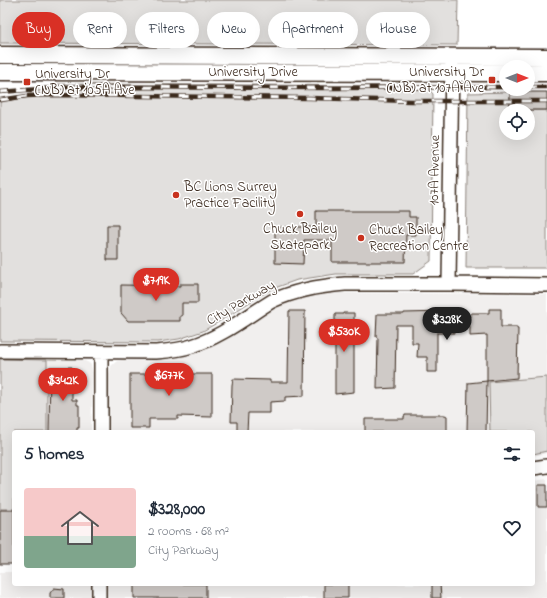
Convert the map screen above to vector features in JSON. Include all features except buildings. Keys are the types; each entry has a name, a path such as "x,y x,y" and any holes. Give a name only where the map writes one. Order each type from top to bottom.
{"main road":[{"name":"University Drive","path":"0,55 547,57"},
{"name":"University Drive","path":"0,72 499,73"},
{"path":"535,73 547,73"}],"street":[{"name":"107A Avenue","path":"449,284 452,57"},
{"name":"City Parkway","path":"0,351 156,352 191,347 219,334 272,301 298,291 345,284 547,285"},
{"path":"100,430 102,352"},
{"path":"535,468 547,466"},
{"path":"99,586 99,598"}],"shaded area":[{"path":"0,0 458,0 457,45 430,45 430,12 366,12 366,45 358,45 358,12 268,12 268,44 260,44 260,12 207,12 207,44 199,44 199,12 135,12 135,44 127,44 127,12 73,12 73,43 65,43 65,12 12,12 12,43 0,43"},
{"path":"51,84 426,86 433,94 431,261 413,274 336,274 297,280 272,289 203,331 179,339 158,342 0,341 0,102 50,94"},
{"path":"499,92 499,96 510,96 510,104 499,104 499,140 535,140 535,110 547,110 547,269 466,268 468,93"},
{"path":"321,294 547,294 547,453 535,456 535,430 109,430 109,374 111,366 117,361 163,359 190,355 218,344 272,309 289,301"},
{"path":"0,359 47,360 47,430 12,430 12,509 0,509"},
{"path":"47,360 83,360 89,363 93,373 91,430 47,430"},
{"path":"547,377 547,451 535,454 535,430 490,430 489,382"},
{"path":"547,479 547,598 0,598 0,572 12,572 12,586 535,586 535,481"}],"railway":[{"path":"0,92 67,87 499,87"},
{"path":"535,87 547,87"},
{"path":"0,100 27,96 53,95 310,98 411,101 547,101"}],"place":[{"name":"University Dr (NB) at 107A Ave","path":"492,80"},
{"name":"University Dr (NB) at 105A Ave","path":"27,82"},
{"name":"BC Lions Surrey Practice Facility","path":"176,195"},
{"name":"Chuck Bailey Skatepark","path":"300,214"},
{"name":"Chuck Bailey Recreation Centre","path":"361,238"}]}
